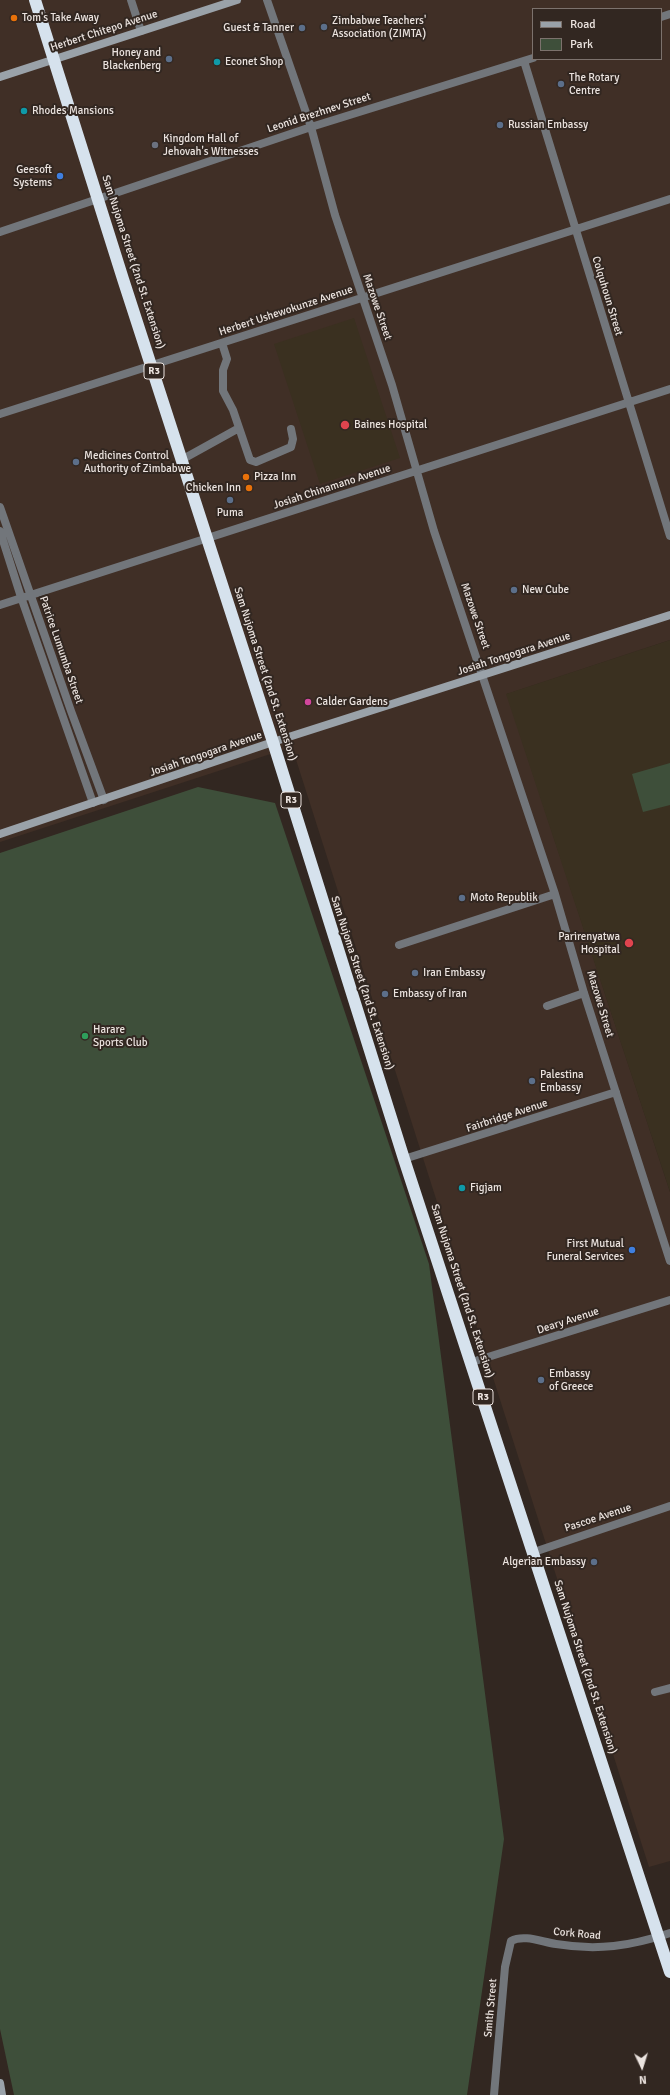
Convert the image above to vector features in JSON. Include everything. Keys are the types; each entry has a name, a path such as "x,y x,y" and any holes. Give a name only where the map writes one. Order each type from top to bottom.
{"highway":[{"name":"Sam Nujoma Street (2nd St. Extension)","path":"35,0 274,742 404,1159 534,1552 664,1935 670,1972"}],"main road":[{"name":"Herbert Chitepo Avenue","path":"0,77 53,58 237,0"},
{"name":"Josiah Tongogara Avenue","path":"0,834 274,742 484,676 670,615"},
{"path":"0,2083 2,2095"}],"street":[{"path":"131,0 140,31"},
{"name":"Mazowe Street","path":"267,0 311,127 335,215 392,386 434,531 484,676 555,894 584,993 670,1261"},
{"name":"Leonid Brezhnev Street","path":"0,232 311,127 532,58"},
{"name":"Colquhoun Street","path":"524,61 574,230 670,536"},
{"name":"Herbert Ushewokunze Avenue","path":"0,414 670,199"},
{"path":"222,343 227,359 222,370 223,391 239,428 250,460 256,462 291,447 293,438 291,429"},
{"name":"Josiah Chinamano Avenue","path":"0,605 670,389"},
{"path":"183,460 239,428"},
{"name":"Patrice Lumumba Street","path":"0,507 104,800"},
{"name":"Patrice Lumumba Street","path":"0,531 21,597 93,803"},
{"path":"399,945 466,925 555,894"},
{"path":"547,1006 584,993"},
{"name":"Fairbridge Avenue","path":"404,1159 616,1092"},
{"name":"Deary Avenue","path":"472,1362 670,1300"},
{"name":"Pascoe Avenue","path":"534,1552 670,1506"},
{"path":"655,1692 670,1688"},
{"name":"Cork Road","path":"529,1939 568,1946 610,1948 664,1935"},
{"name":"Smith Street","path":"494,2095 508,1948 514,1940 529,1939"}],"shaded area":[{"path":"0,0 670,0 670,640 507,694 670,1192 670,1861 649,1867 292,747 0,842"},
{"name":"Baines Hospital","path":"354,318 400,458 320,484 274,344"},
{"name":"Parirenyatwa Hospital","path":"670,640 670,1192 506,694"}],"green space":[{"path":"670,763 670,805 643,812 632,774"},
{"path":"198,787 275,803 429,1264 504,1839 467,2095 14,2095 0,2029 0,853"}],"place":[{"name":"Tom's Take Away","path":"14,18"},
{"name":"Zimbabwe Teachers' Association (ZIMTA)","path":"324,27"},
{"name":"Guest & Tanner","path":"302,28"},
{"name":"Honey and Blackenberg","path":"169,59"},
{"name":"Econet Shop","path":"217,62"},
{"name":"The Rotary Centre","path":"561,84"},
{"name":"Rhodes Mansions","path":"24,111"},
{"name":"Russian Embassy","path":"500,125"},
{"name":"Kingdom Hall of Jehovah's Witnesses","path":"155,145"},
{"name":"Geesoft Systems","path":"60,176"},
{"name":"Baines Hospital","path":"345,425"},
{"name":"Medicines Control Authority of Zimbabwe","path":"76,462"},
{"name":"Pizza Inn","path":"246,477"},
{"name":"Chicken Inn","path":"249,488"},
{"name":"Puma","path":"230,500"},
{"name":"New Cube","path":"514,590"},
{"name":"Calder Gardens","path":"308,702"},
{"name":"Moto Republik","path":"462,898"},
{"name":"Parirenyatwa Hospital","path":"629,943"},
{"name":"Iran Embassy","path":"415,973"},
{"name":"Embassy of Iran","path":"385,994"},
{"name":"Harare Sports Club","path":"85,1036"},
{"name":"Palestina Embassy","path":"532,1081"},
{"name":"Figjam","path":"462,1188"},
{"name":"First Mutual Funeral Services","path":"632,1250"},
{"name":"Embassy of Greece","path":"541,1380"},
{"name":"Algerian Embassy","path":"594,1562"}]}
